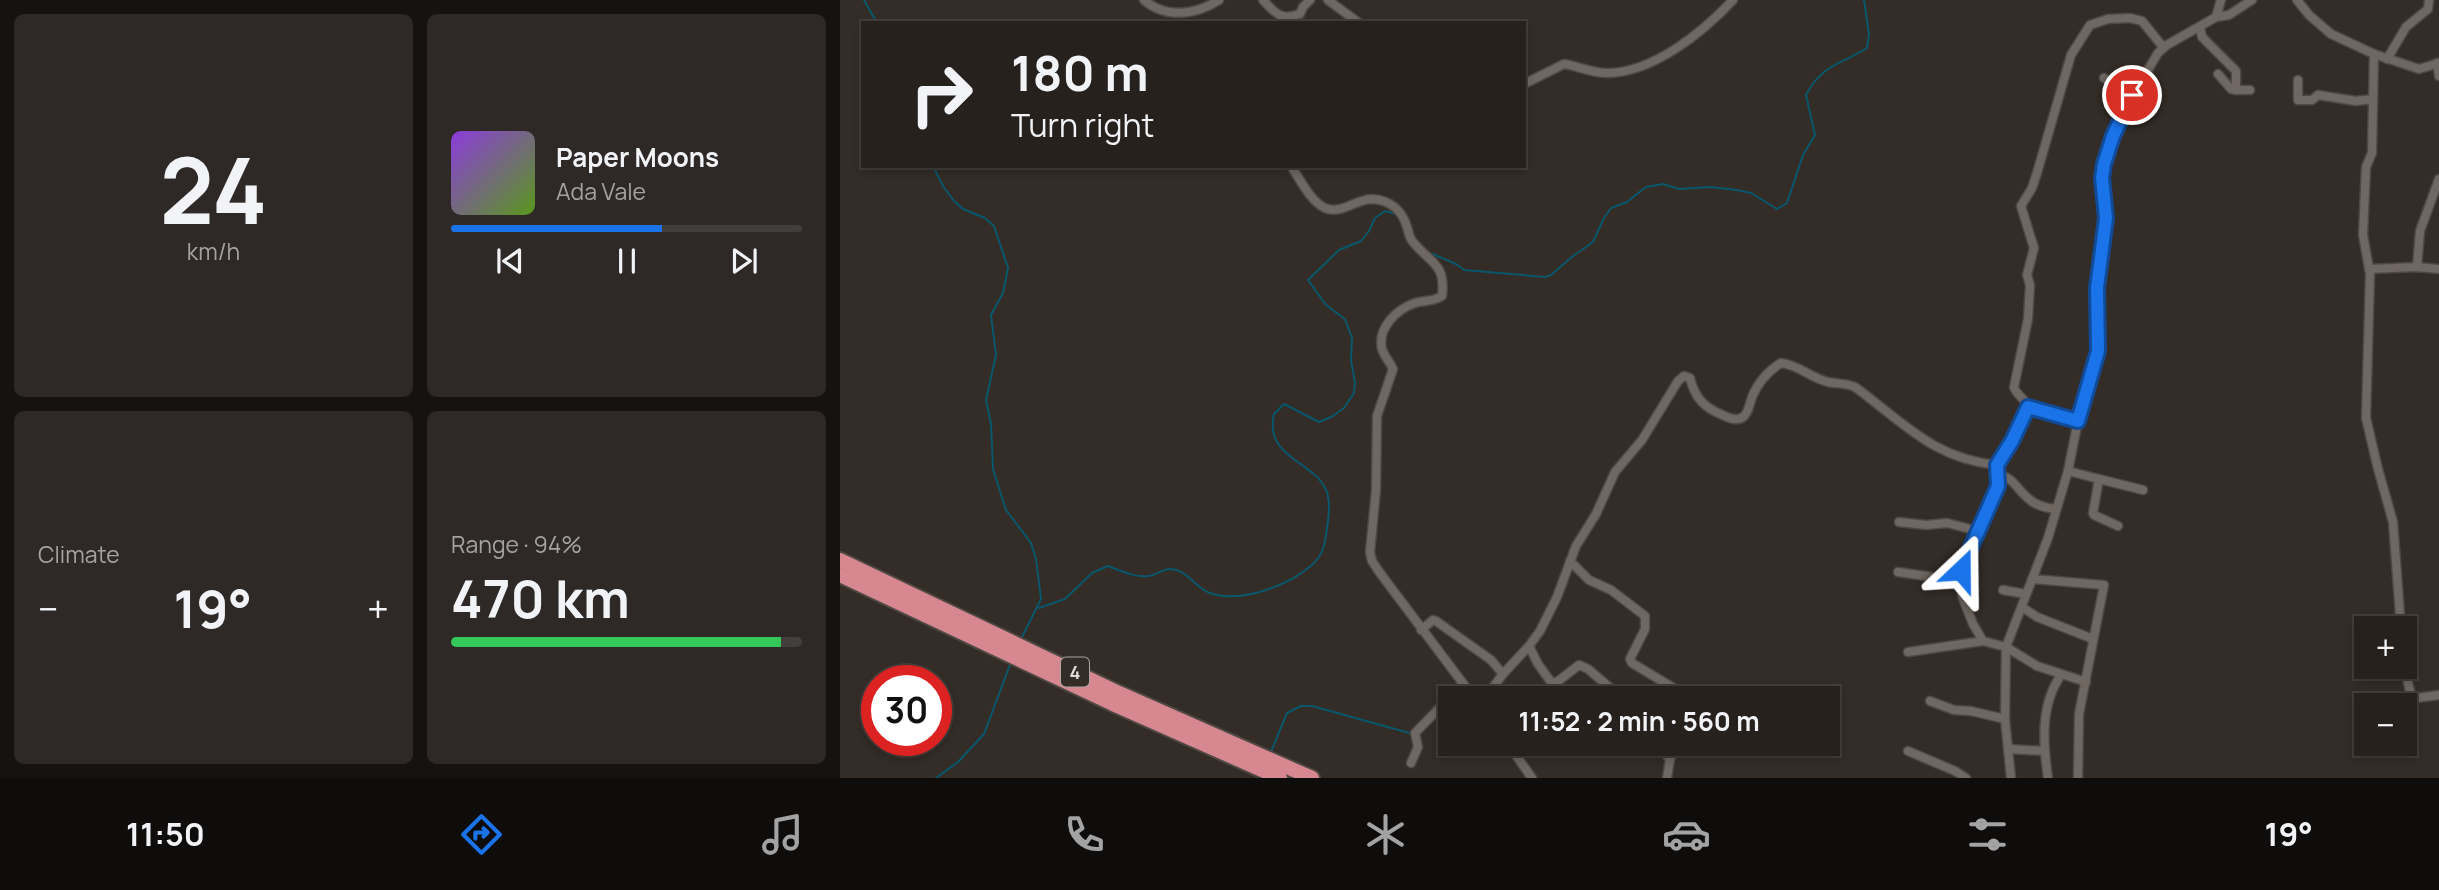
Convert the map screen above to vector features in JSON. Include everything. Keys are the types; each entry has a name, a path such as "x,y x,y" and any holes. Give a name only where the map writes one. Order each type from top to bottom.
{"highway":[{"name":"4","path":"840,561 1119,693 1312,778"},
{"name":"4","path":"840,575 1113,704 1280,778"}],"street":[{"path":"1144,0 1163,11 1178,13 1195,12 1219,0"},
{"path":"1263,0 1279,16 1289,18 1300,13"},
{"path":"1295,21 1310,0"},
{"path":"1328,0 1356,21"},
{"path":"1526,83 1564,64 1608,74 1648,62 1705,28 1733,0"},
{"path":"2216,17 2221,0"},
{"path":"2011,778 2004,719 2006,647 2048,538 2098,351 2097,288 2106,218 2102,178 2104,164 2113,136 2132,95 2162,47 2216,17 2229,15 2252,0"},
{"path":"2298,0 2309,15 2331,34 2374,54 2419,69 2438,63 2439,76"},
{"path":"2387,59 2406,27 2427,9 2430,0"},
{"path":"2078,421 2028,407 2014,387 2028,319 2030,285 2027,275 2034,248 2021,206 2037,173 2071,55 2090,25 2108,19 2142,20 2162,47"},
{"path":"2200,27 2202,37 2236,71 2236,90"},
{"path":"2374,54 2372,153 2366,167 2363,235 2369,269 2367,418 2393,522 2400,616"},
{"path":"2218,74 2231,89 2250,90"},
{"path":"2105,78 2132,95"},
{"path":"2298,80 2298,100 2312,100 2318,95 2356,101 2373,99"},
{"path":"1292,168 1316,202 1329,210 1345,208 1369,199 1390,204 1402,214 1410,240 1437,265 1441,279 1441,296 1437,300 1417,302 1395,313 1383,337 1382,348 1393,369 1377,416 1376,490 1369,540 1372,561 1463,684 1415,733 1418,747 1411,763"},
{"path":"2417,267 2420,231 2439,179"},
{"path":"2369,269 2439,269"},
{"path":"1494,686 1529,646 1557,597 1576,547 1596,514 1615,472 1642,440 1678,381 1684,376 1690,378 1694,392 1704,405 1738,419 1745,414 1758,386 1781,363 1798,367 1828,382 1842,382 1855,387 1927,444 1997,470 2013,481 2029,500 2044,508 2056,509"},
{"path":"1983,641 1962,596 1960,581 1963,564 1998,486 1997,470 2028,407"},
{"path":"2068,471 2143,490"},
{"path":"2099,479 2092,513 2118,526"},
{"path":"1899,522 1926,525 1947,523 1978,531"},
{"path":"1570,561 1589,580 1611,590 1645,616 1645,629 1630,659 1664,686"},
{"path":"1898,572 1960,581"},
{"path":"2032,579 2103,584 2079,714 2078,778"},
{"path":"2003,590 2026,594"},
{"path":"2022,607 2037,617 2093,639"},
{"path":"1421,630 1433,620 1436,621 1483,654 1503,674"},
{"path":"1908,652 1983,641 1996,642 2037,666 2086,682"},
{"path":"1529,646 1551,682 1557,682 1579,665 1608,686"},
{"path":"2048,778 2044,751 2046,711 2052,690 2061,676"},
{"path":"2407,679 2411,695 2417,698 2439,695"},
{"path":"1930,701 1954,710 2004,719"},
{"path":"2008,749 2044,751"},
{"path":"1908,751 1966,778"},
{"path":"1516,756 1532,778"},
{"path":"1667,756 1670,759"},
{"path":"1667,778 1672,756"}],"waterway":[{"path":"864,0 876,21"},
{"path":"1428,252 1464,270 1545,277 1593,242 1611,208 1627,202 1646,187 1663,184 1679,189 1710,187 1737,190 1751,193 1777,209 1787,203 1803,155 1815,135 1806,95 1825,71 1867,48 1869,34 1864,0"},
{"path":"934,168 954,201 994,226 1008,268 1003,293 991,315 996,355 986,400 991,424 993,469 1006,510 1031,543 1036,559 1041,599 1020,641"},
{"path":"1039,608 1065,599 1092,573 1108,566 1128,574 1144,576 1167,569 1176,570 1210,593 1236,596 1264,590 1292,579 1316,561 1325,539 1329,511 1327,493 1319,479 1282,449 1273,428 1274,414 1284,404 1319,422 1344,408 1354,393 1352,338 1345,319 1326,305 1308,280 1339,250 1361,241 1375,218 1385,211 1396,214"},
{"path":"936,778 958,762 984,734 1011,662"},
{"path":"1270,754 1287,713 1301,706 1312,706 1413,734"}],"route":[{"path":"1961,570 1998,486 1997,465 2028,407 2078,421 2098,351 2097,288 2106,218 2102,178 2104,164 2113,136 2132,95"}]}
